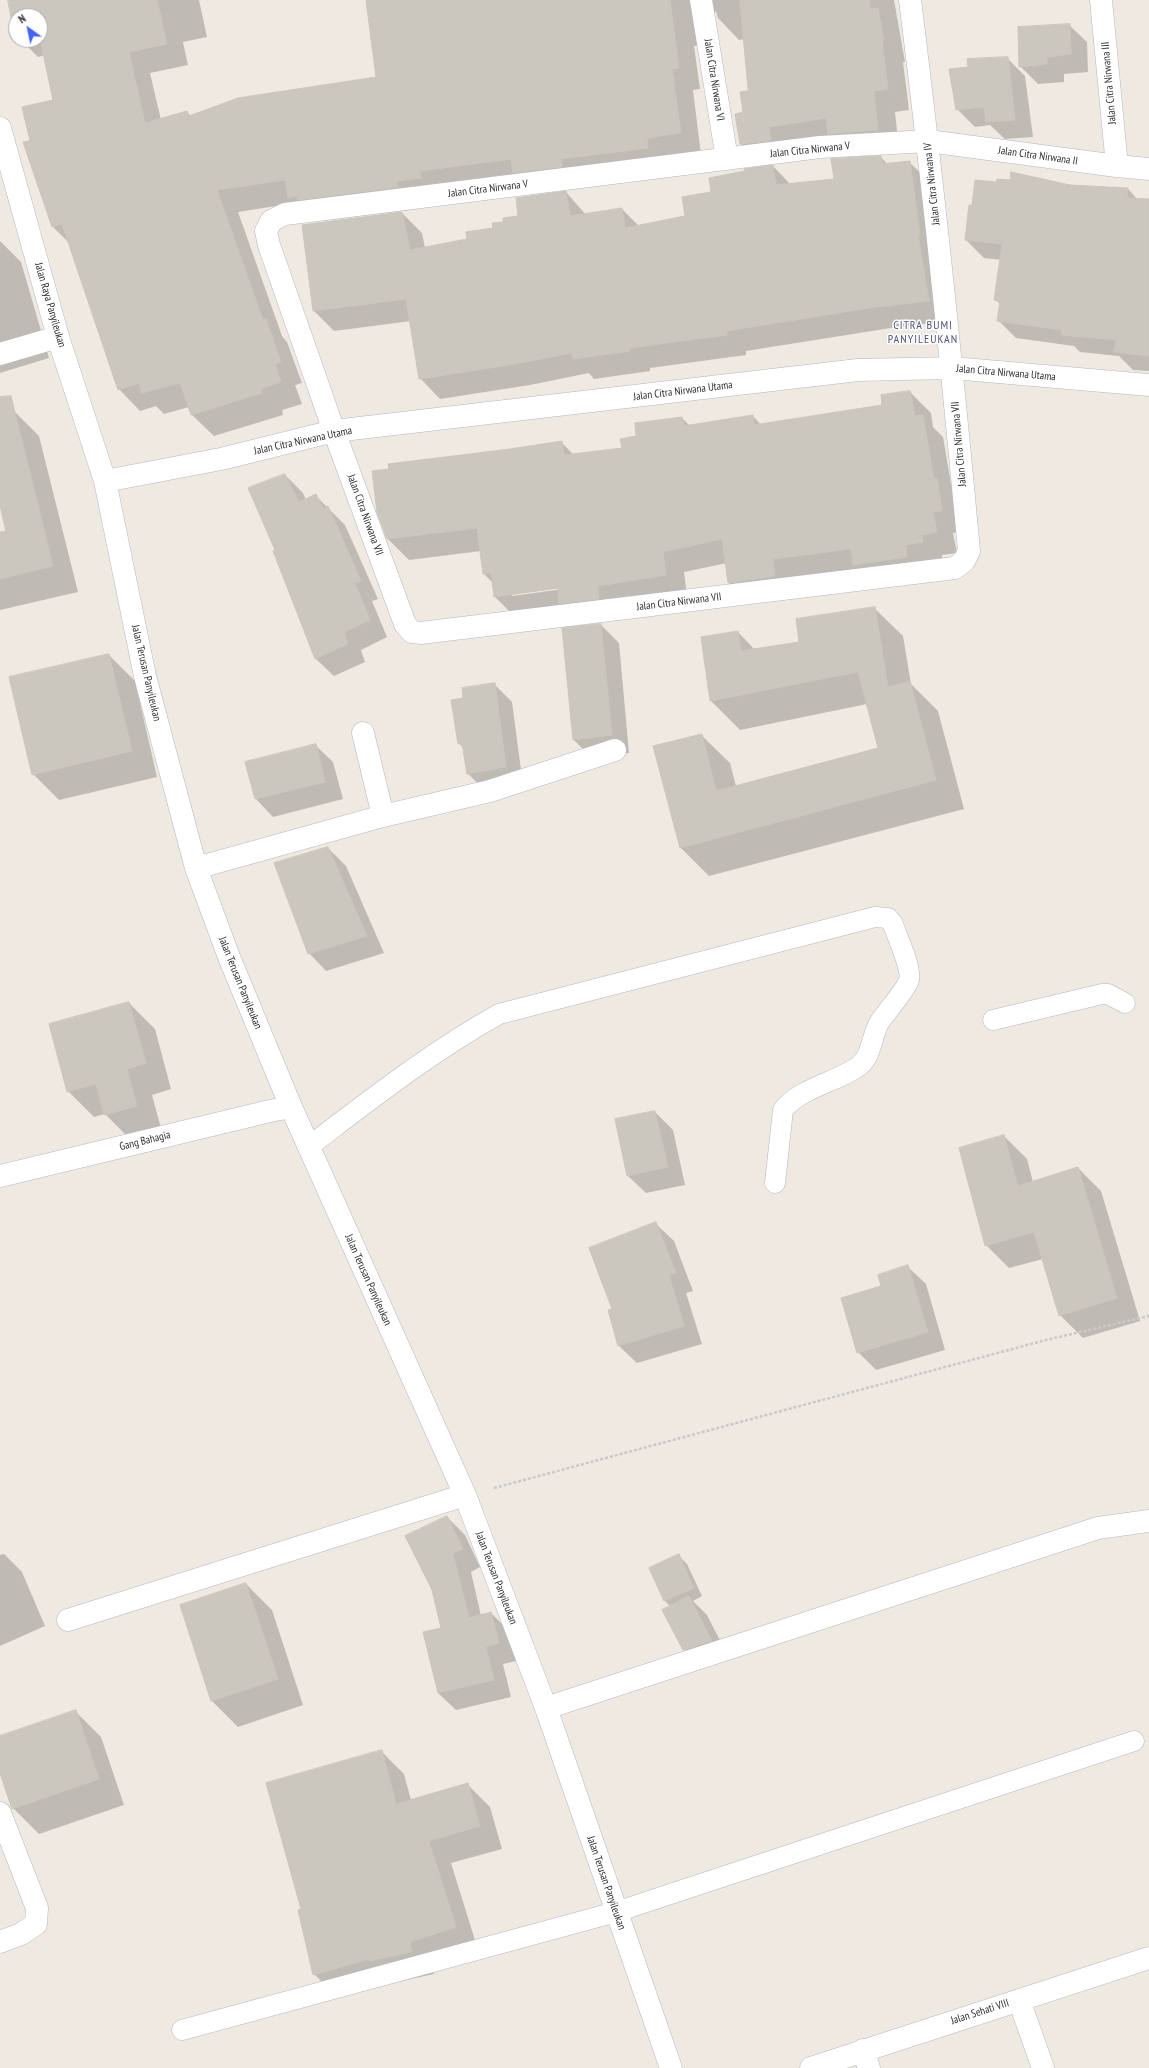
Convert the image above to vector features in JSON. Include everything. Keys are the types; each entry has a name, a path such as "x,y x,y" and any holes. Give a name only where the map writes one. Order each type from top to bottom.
{"street":[{"name":"Jalan Citra Nirwana VI","path":"701,0 727,159"},
{"name":"Jalan Citra Nirwana IV","path":"910,0 928,141 952,368"},
{"name":"Jalan Citra Nirwana III","path":"1101,0 1117,166"},
{"name":"Jalan Raya Panyileukan","path":"0,128 58,337 105,481"},
{"name":"Jalan Citra Nirwana V","path":"334,431 266,231 271,221 285,214 820,147 928,141"},
{"name":"Jalan Citra Nirwana II","path":"928,141 1149,169"},
{"path":"0,354 58,337"},
{"name":"Jalan Citra Nirwana Utama","path":"105,481 221,460 334,431 858,370 952,368 1149,385"},
{"name":"Jalan Citra Nirwana VII","path":"334,431 405,624 412,632 421,633 955,568 964,561 970,551 952,368"},
{"name":"Jalan Terusan Panyileukan","path":"105,481 145,676 196,868 229,957 308,1147 465,1495 546,1708 671,2068"},
{"path":"363,733 384,816"},
{"path":"196,868 384,816 490,792 615,750"},
{"name":"Gang Bahagia","path":"0,1176 291,1107"},
{"path":"68,1620 465,1495"},
{"path":"546,1708 1098,1528 1149,1520"},
{"path":"0,1813 37,1908 36,1924 21,1934 0,1942"},
{"name":"Jalan Sehati VIII","path":"811,2068 866,2059 1020,2000 1149,1958"},
{"path":"1020,2000 1043,2068"}],"lane":[{"path":"308,1147 413,1067 460,1036 499,1014 875,917 888,918 893,924 908,970 909,980 878,1024 863,1064 824,1085 797,1096 789,1102 783,1110 775,1184"},
{"path":"993,1020 1102,994 1108,994 1125,1002"},
{"path":"182,2030 616,1912 1134,1741"}],"path":[{"path":"465,1495 1046,1340 1149,1316"}],"building":[{"path":"8,0 157,0 167,44 129,52 145,123 187,111 189,116 238,98 376,77 366,0 670,0 679,68 672,69 681,133 647,138 648,148 561,159 562,167 513,173 511,159 420,171 421,178 396,181 398,187 298,200 298,196 288,198 285,180 217,190 263,320 266,319 281,362 275,364 281,382 261,389 262,393 191,415 180,383 142,393 139,383 118,390 62,224 52,227 23,142 30,141 22,107 53,100 42,48 48,48 48,8 10,8"},
{"path":"740,0 870,0 870,9 878,8 884,40 882,41 888,89 874,91 878,130 828,134 826,118 769,127 771,141 740,144 735,114 743,112 740,92 748,91"},
{"path":"1070,24 1071,54 1047,57 1047,64 1019,67 1018,27"},
{"path":"1008,57 1015,120 986,122 984,107 956,110 949,69 968,67 967,59"},
{"path":"881,156 882,164 910,161 920,235 918,235 929,301 876,307 726,331 727,335 630,348 630,351 573,359 572,353 509,365 419,379 406,299 313,311 302,225 402,212 410,250 467,239 466,232 493,228 492,223 503,222 503,218 518,216 516,198 566,191 570,216 622,208 625,228 685,216 682,197 711,192 709,178 745,171 744,169 773,165 776,185 834,179 831,159"},
{"path":"1011,172 1070,185 1128,188 1127,198 1149,199 1149,356 1114,352 1116,340 1061,335 1062,330 997,321 1000,301 994,300 1002,244 965,240 969,205 972,205 975,180 996,182 997,179 1010,180"},
{"path":"910,391 915,416 923,415 934,479 937,478 942,511 933,512 937,532 922,535 923,542 906,545 907,557 853,565 851,549 773,559 775,576 728,583 722,539 663,552 666,575 598,586 599,599 559,604 558,588 494,597 491,573 483,574 477,528 387,539 377,512 372,471 389,469 388,464 562,441 564,455 622,448 620,439 636,436 635,423 682,417 684,426 753,415 754,425 882,405 881,395"},
{"path":"11,396 53,566 0,579 0,532 6,531 0,506 0,397"},
{"path":"285,474 299,502 316,494 323,508 328,506 361,581 355,583 370,620 344,632 348,644 315,659 273,551 275,550 248,488"},
{"path":"875,607 888,687 910,681 936,780 680,848 653,746 702,734 716,791 878,748 858,672 710,701 701,637 738,631 741,651 799,642 796,619"},
{"path":"601,624 612,735 573,740 562,628"},
{"path":"109,654 132,751 32,775 9,677"},
{"path":"495,683 506,767 467,774 462,743 458,744 451,700 463,698 462,688"},
{"path":"316,744 325,782 255,799 245,762"},
{"path":"328,847 367,936 308,954 274,863"},
{"path":"129,1002 146,1063 127,1069 137,1106 104,1115 96,1084 67,1092 49,1024"},
{"path":"655,1111 668,1167 627,1176 615,1119"},
{"path":"1004,1135 1018,1186 1078,1167 1117,1298 1059,1316 1034,1232 985,1246 959,1148"},
{"path":"656,1222 676,1273 669,1275 684,1326 618,1346 608,1310 612,1309 589,1248"},
{"path":"908,1265 928,1332 857,1353 841,1298 881,1286 878,1275"},
{"path":"447,1516 463,1549 453,1554 469,1618 491,1612 499,1643 486,1647 494,1680 438,1693 423,1632 441,1628 432,1590 405,1536"},
{"path":"679,1554 694,1588 664,1601 649,1568"},
{"path":"246,1583 278,1679 211,1701 180,1605"},
{"path":"689,1596 712,1641 683,1650 662,1610"},
{"path":"76,1710 99,1779 12,1809 0,1773 0,1736"},
{"path":"382,1750 396,1804 468,1783 480,1826 429,1841 456,1927 410,1942 412,1952 370,1961 369,1959 313,1975 298,1910 301,1909 266,1783"}],"district":[{"name":"CITRA BUMI PANYILEUKAN","path":"923,333"}]}
